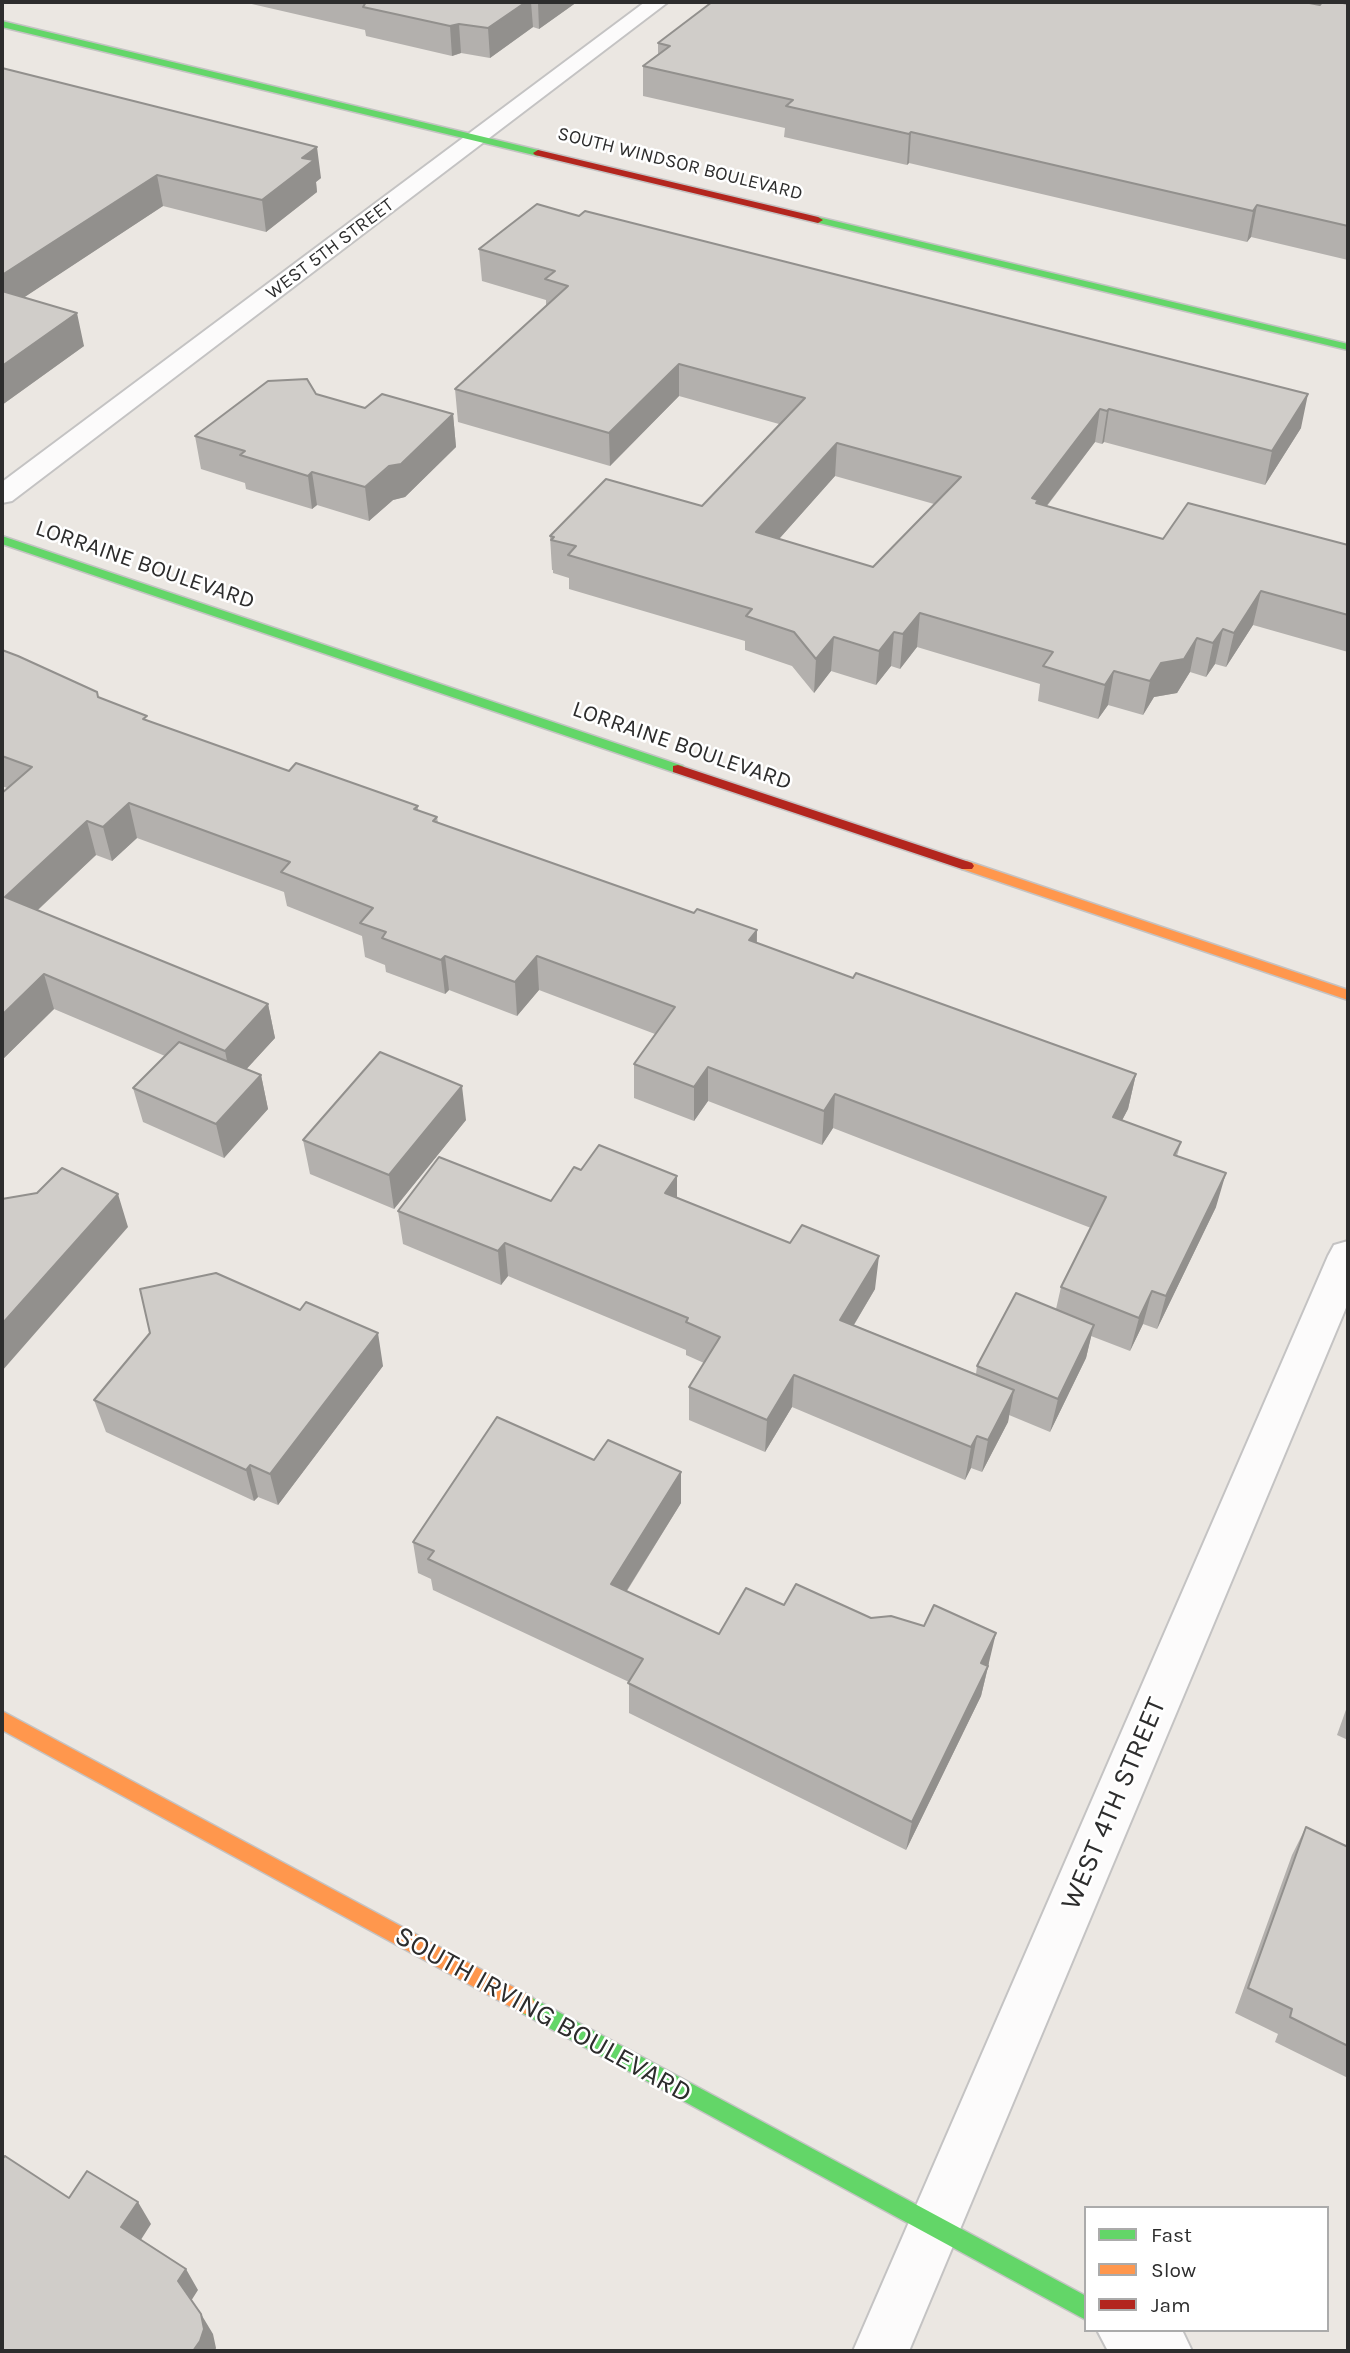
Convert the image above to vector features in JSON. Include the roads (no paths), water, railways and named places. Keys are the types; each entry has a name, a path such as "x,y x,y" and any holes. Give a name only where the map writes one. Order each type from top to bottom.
{"street":[{"name":"WEST 5TH STREET","path":"2,495 658,2"},
{"name":"SOUTH WINDSOR BOULEVARD","path":"2,24 1348,347"},
{"name":"LORRAINE BOULEVARD","path":"2,540 1348,995"},
{"name":"WEST 4TH STREET","path":"881,2351 1348,1256"},
{"name":"SOUTH IRVING BOULEVARD","path":"2,1720 1084,2308"},
{"path":"1129,2332 1164,2351"}]}
